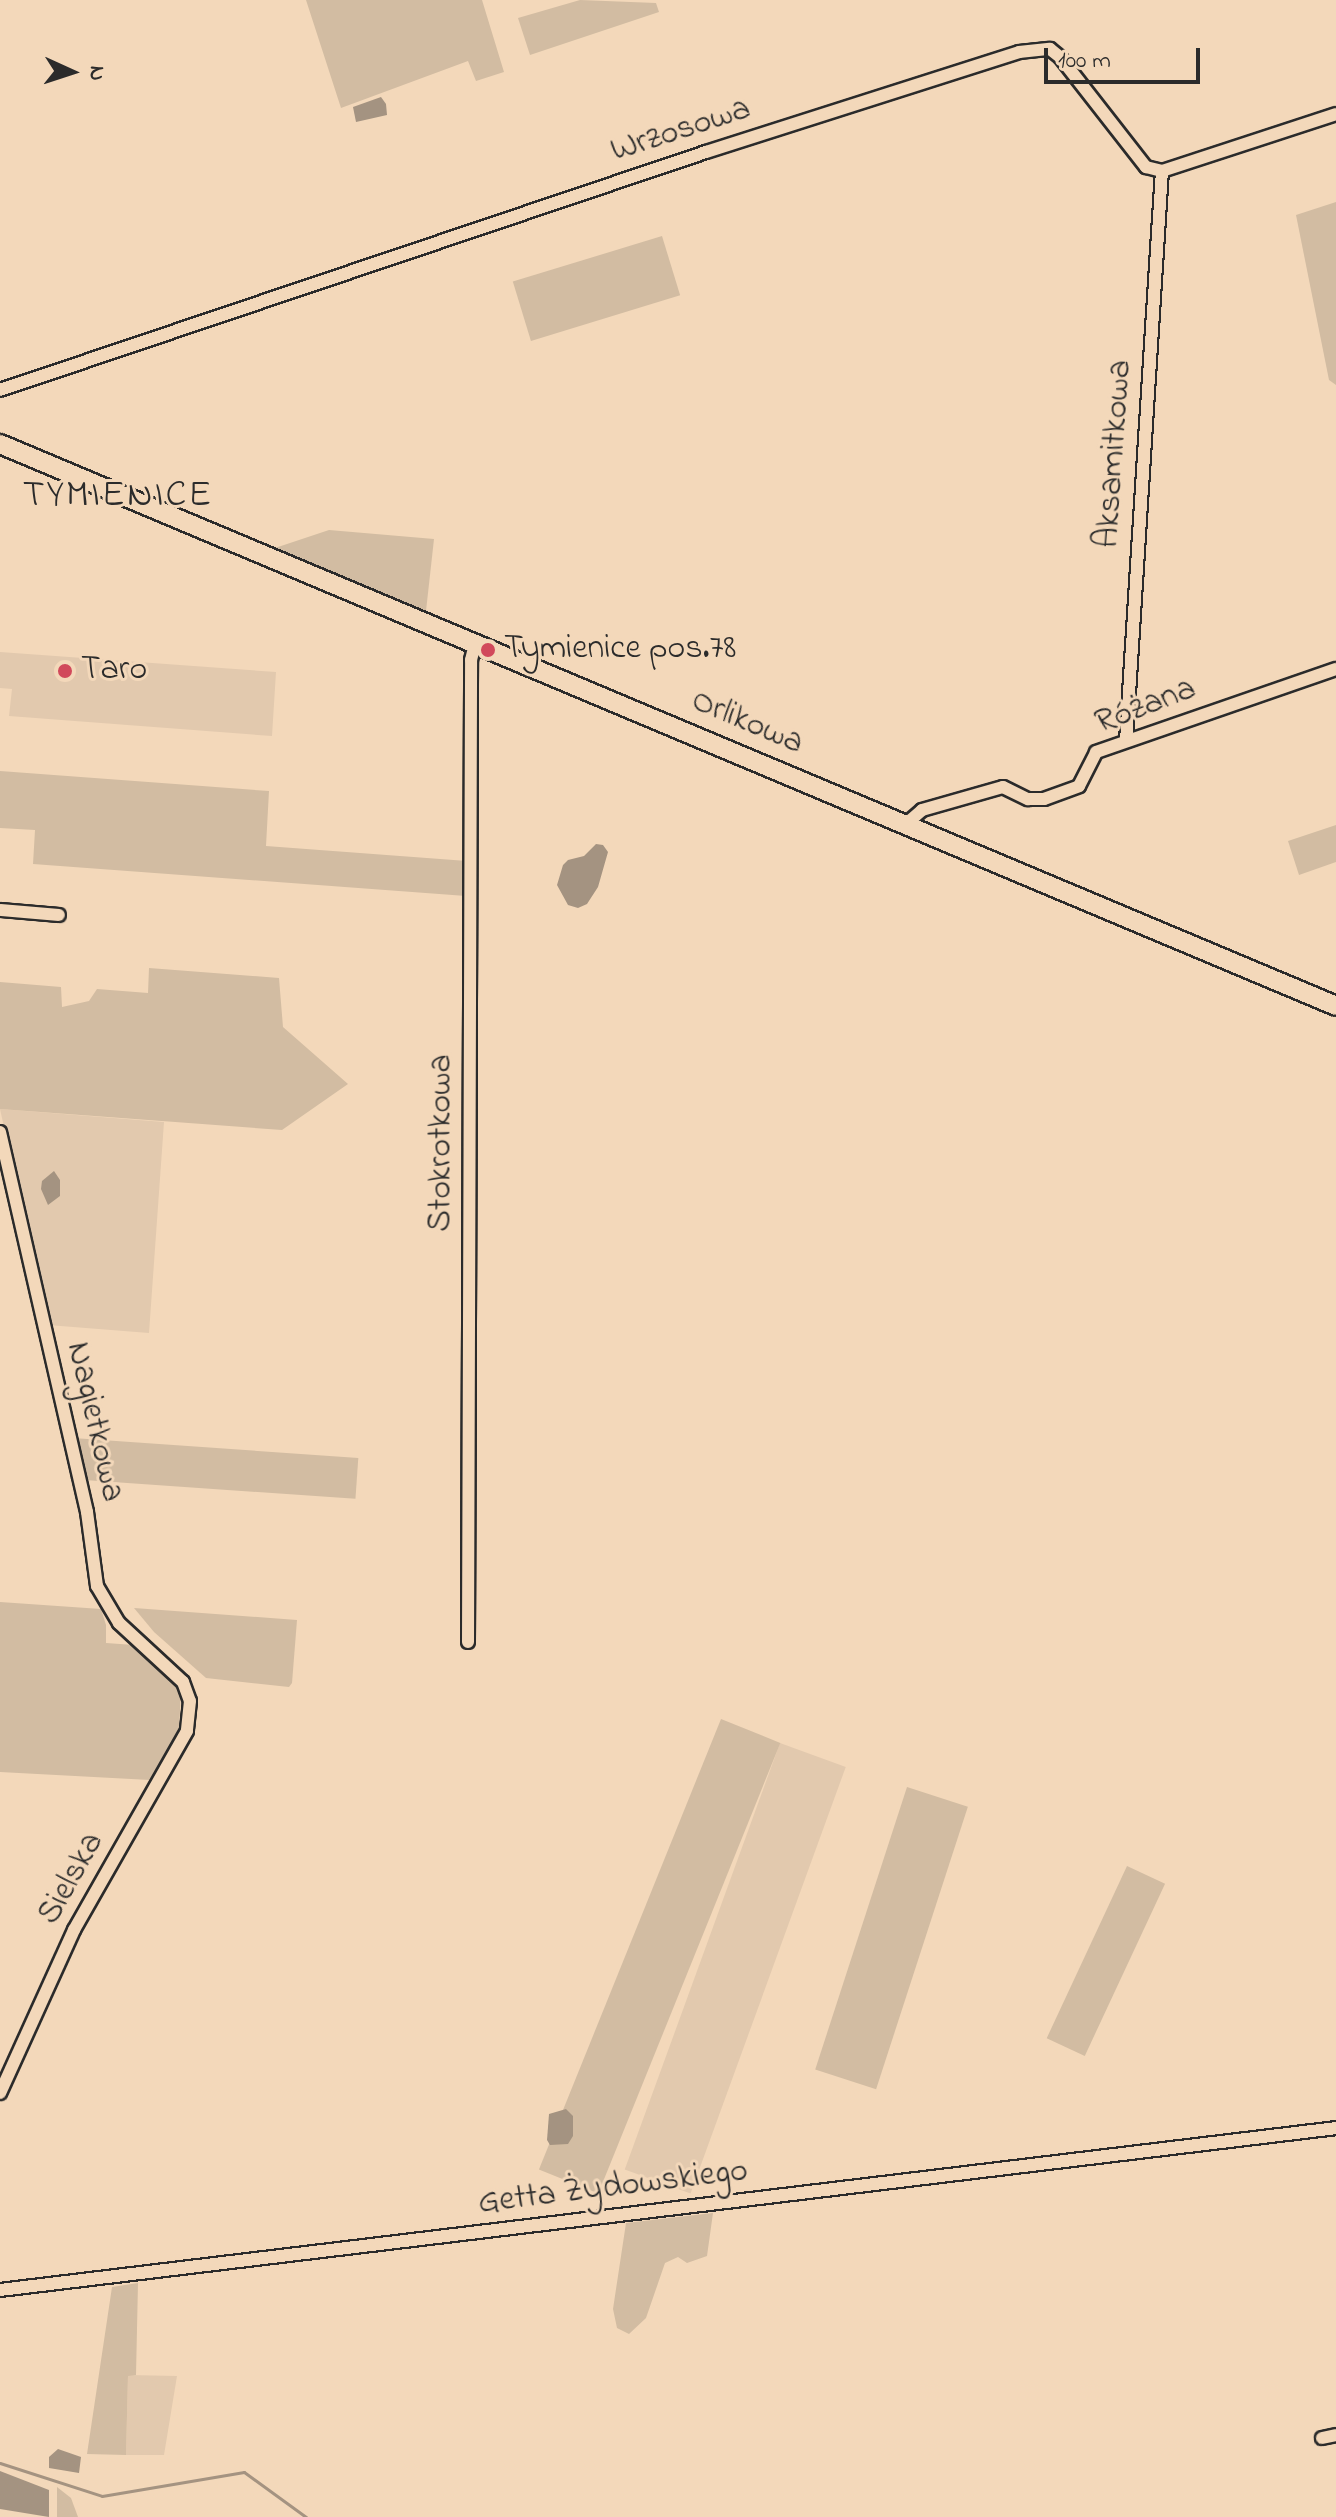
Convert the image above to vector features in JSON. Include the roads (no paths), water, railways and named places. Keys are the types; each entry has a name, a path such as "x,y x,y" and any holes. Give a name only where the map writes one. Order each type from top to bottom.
{"street":[{"name":"Wrzosowa","path":"0,390 706,152 1035,49 1050,49 1060,57 1146,167 1162,171"},
{"path":"1162,171 1336,114"},
{"name":"Aksamitkowa","path":"1126,741 1162,171"},
{"name":"Orlikowa","path":"0,444 1336,1006"},
{"name":"Stokrotkowa","path":"468,1642 470,674 475,644"},
{"name":"Różana","path":"906,824 922,810 1003,787 1028,799 1044,799 1079,786 1096,752 1336,669"},
{"path":"0,910 59,915"},
{"name":"Nagietkowa","path":"0,1132 87,1512 97,1586 119,1623 183,1682 189,1693"},
{"name":"Sielska","path":"0,2093 74,1930 187,1731 189,1693"},
{"name":"Getta Żydowskiego","path":"0,2290 1336,2128"},
{"path":"1322,2438 1336,2435"}],"waterway":[{"path":"0,2463 102,2496 244,2472 306,2517"}],"place":[{"name":"Tymienice pos.78","path":"488,650"},
{"name":"Taro","path":"65,671"}],"district":[{"name":"TYMIENICE","path":"118,497"}]}
